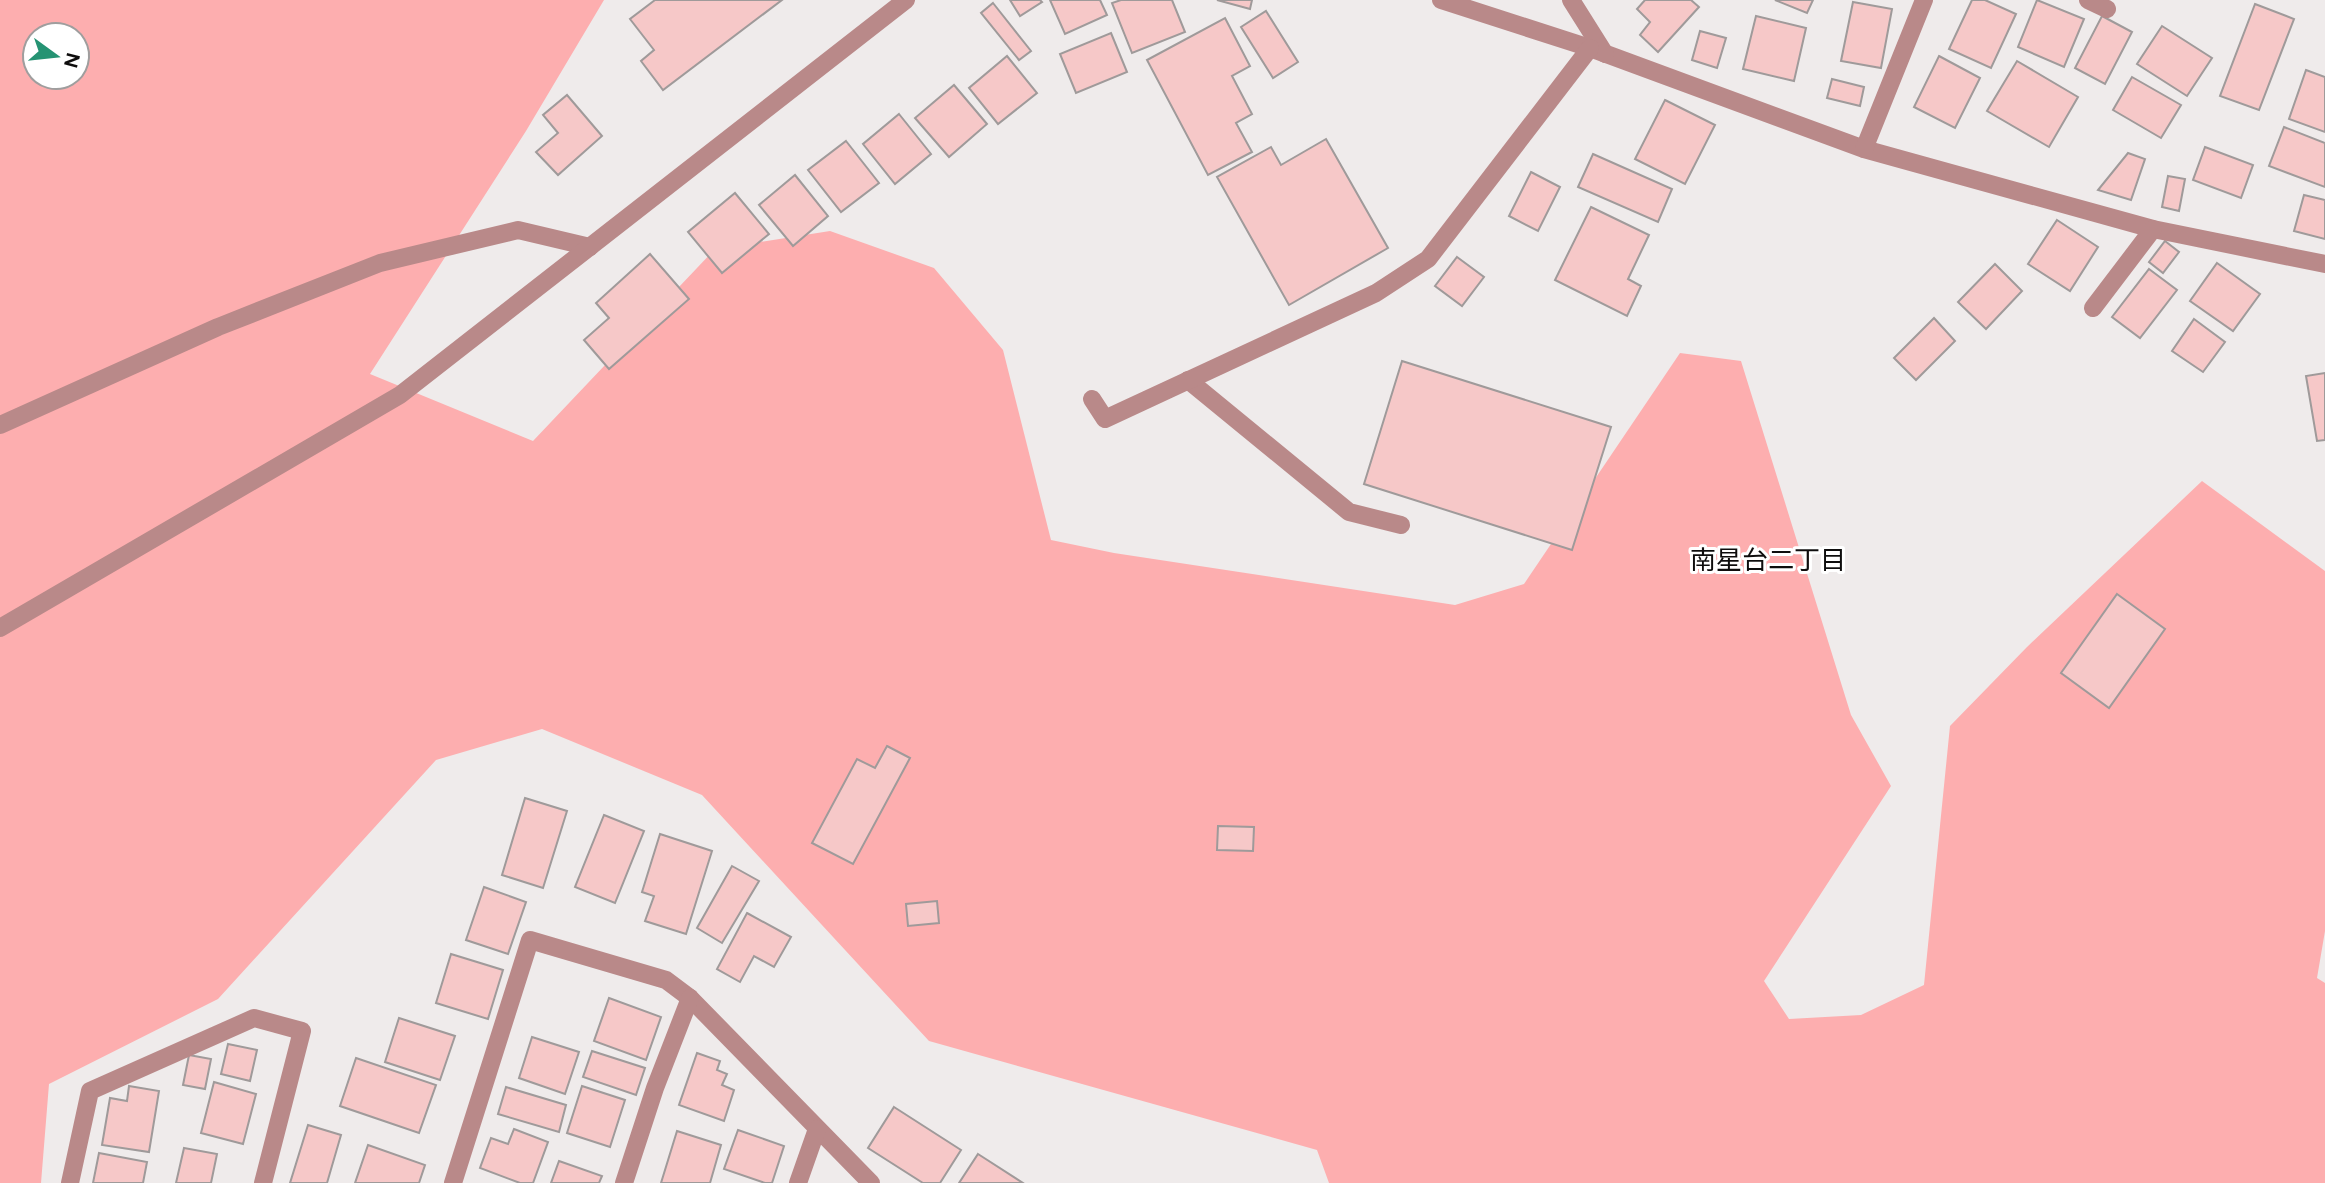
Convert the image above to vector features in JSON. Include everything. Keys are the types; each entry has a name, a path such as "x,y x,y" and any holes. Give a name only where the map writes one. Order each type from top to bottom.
{"street":[{"path":"0,628 400,395 906,0"},
{"path":"1441,0 1598,51 1864,149 2153,229 2325,264"},
{"path":"1571,0 1598,51"},
{"path":"1864,149 1924,0"},
{"path":"2088,0 2107,9"},
{"path":"1092,399 1105,419 1376,293 1428,259 1598,51"},
{"path":"2093,308 2153,229"},
{"path":"0,425 218,327 380,263 518,230 590,247"},
{"path":"1188,380 1349,512 1401,525"},
{"path":"453,1183 530,940 666,980 690,999 871,1183"},
{"path":"624,1183 655,1088 690,999"},
{"path":"70,1183 90,1091 254,1018 302,1031 263,1183"},
{"path":"798,1183 817,1129"}],"shaded area":[{"path":"0,0 604,0 526,131 370,374 533,441 715,249 830,231 934,268 1003,350 1051,540 1114,553 1455,605 1524,584 1680,353 1741,361 1851,715 1891,786 1764,981 1789,1019 1861,1015 1924,985 1950,726 2027,647 2202,481 2325,571 2325,931 2317,978 2325,983 2325,1183 1329,1183 1317,1150 929,1041 702,795 542,729 436,760 218,999 49,1084 41,1183 0,1183"}],"building":[{"path":"655,0 782,0 663,90 641,61 654,50 630,19"},
{"path":"1010,0 1040,0 1042,2 1020,16"},
{"path":"1050,0 1100,0 1107,15 1065,34"},
{"path":"1121,0 1172,0 1185,32 1132,53 1112,3"},
{"path":"1217,0 1252,0 1250,9"},
{"path":"1645,0 1691,0 1699,7 1658,52 1640,35 1650,22 1637,9"},
{"path":"1775,0 1813,0 1807,13"},
{"path":"1972,0 1985,0 2016,14 1991,68 1949,49"},
{"path":"2037,0 2084,19 2064,67 2018,47"},
{"path":"1853,2 1892,9 1881,68 1841,61"},
{"path":"993,3 1031,51 1019,60 981,13"},
{"path":"2255,4 2294,19 2259,110 2220,96"},
{"path":"1266,11 1298,62 1273,78 1241,27"},
{"path":"1756,16 1806,28 1794,81 1743,69"},
{"path":"2102,16 2132,32 2105,84 2075,68"},
{"path":"1225,18 1250,66 1232,76 1252,114 1236,123 1252,152 1208,175 1147,60"},
{"path":"2162,26 2212,58 2187,96 2137,64"},
{"path":"1700,31 1726,38 1717,68 1692,60"},
{"path":"1111,33 1127,72 1076,93 1060,54"},
{"path":"1007,56 1037,93 998,124 969,88"},
{"path":"1939,56 1980,78 1955,128 1914,107"},
{"path":"2017,61 2078,97 2049,147 1987,111"},
{"path":"2306,70 2325,77 2325,132 2289,119"},
{"path":"2132,77 2181,105 2161,138 2113,110"},
{"path":"1832,79 1864,87 1860,106 1827,98"},
{"path":"954,85 987,124 949,157 915,118"},
{"path":"567,95 602,136 558,175 536,152 558,133 543,115"},
{"path":"1665,100 1715,125 1685,184 1635,159"},
{"path":"899,114 931,154 895,184 863,144"},
{"path":"2284,127 2325,143 2325,187 2269,166"},
{"path":"1326,139 1388,248 1289,305 1217,177 1271,147 1281,165"},
{"path":"846,141 879,183 841,212 808,170"},
{"path":"2205,147 2253,165 2241,198 2193,180"},
{"path":"2128,153 2145,159 2131,200 2098,190"},
{"path":"1593,154 1672,189 1658,222 1578,187"},
{"path":"1531,172 1560,187 1538,231 1509,216"},
{"path":"795,175 828,216 793,246 759,205"},
{"path":"2168,176 2185,179 2179,211 2162,207"},
{"path":"735,193 769,234 722,273 688,232"},
{"path":"2304,195 2325,200 2325,239 2294,231"},
{"path":"1591,207 1649,235 1628,279 1641,286 1627,316 1555,280"},
{"path":"2057,220 2098,247 2070,291 2028,264"},
{"path":"2165,241 2179,252 2163,273 2149,262"},
{"path":"650,254 689,299 609,369 584,340 609,318 596,303"},
{"path":"1457,257 1484,277 1462,306 1435,286"},
{"path":"2217,263 2260,294 2233,331 2190,301"},
{"path":"1995,264 2022,291 1986,329 1958,302"},
{"path":"2149,269 2177,290 2140,338 2112,317"},
{"path":"1934,318 1955,341 1916,380 1894,358"},
{"path":"2194,319 2225,342 2203,372 2172,351"},
{"path":"1402,361 1611,427 1572,550 1364,484"},
{"path":"2325,373 2325,440 2317,441 2306,376"},
{"path":"2117,594 2165,629 2109,708 2061,673"},
{"path":"887,746 910,758 853,864 812,843 857,759 875,768"},
{"path":"525,798 567,811 543,888 502,875"},
{"path":"604,815 644,831 615,903 575,887"},
{"path":"1218,826 1254,827 1253,851 1217,850"},
{"path":"660,834 712,851 686,934 645,921 654,896 642,892"},
{"path":"732,866 759,881 722,943 697,928"},
{"path":"484,887 526,902 508,954 466,940"},
{"path":"937,901 939,923 908,926 906,904"},
{"path":"747,913 791,937 774,967 754,956 740,982 717,969"},
{"path":"451,954 503,970 488,1019 436,1003"},
{"path":"609,998 661,1017 646,1060 594,1041"},
{"path":"399,1018 455,1036 440,1080 385,1062"},
{"path":"532,1037 579,1052 565,1094 519,1078"},
{"path":"228,1044 257,1050 250,1081 221,1074"},
{"path":"592,1051 645,1068 636,1095 583,1077"},
{"path":"697,1053 720,1061 717,1070 727,1074 722,1085 734,1090 724,1121 679,1105"},
{"path":"189,1055 211,1059 205,1089 183,1085"},
{"path":"356,1058 436,1085 419,1133 340,1106"},
{"path":"214,1082 256,1094 243,1144 201,1133"},
{"path":"129,1086 159,1091 149,1152 102,1145 110,1098 127,1101"},
{"path":"582,1086 625,1100 610,1147 567,1133"},
{"path":"506,1087 566,1105 559,1132 498,1114"},
{"path":"894,1107 961,1150 940,1183 923,1183 868,1148"},
{"path":"308,1125 341,1135 327,1183 290,1183"},
{"path":"514,1129 548,1142 533,1183 520,1183 480,1168 491,1138 508,1144"},
{"path":"738,1130 784,1146 772,1183 724,1169"},
{"path":"677,1131 721,1145 710,1183 661,1183"},
{"path":"368,1145 425,1165 419,1183 355,1183"},
{"path":"184,1148 217,1154 211,1183 176,1183"},
{"path":"99,1153 147,1162 143,1183 93,1183"},
{"path":"978,1154 1023,1183 959,1183"},
{"path":"559,1161 602,1176 599,1183 551,1183"}],"district":[{"name":"南星台二丁目","path":"1768,560"}]}
